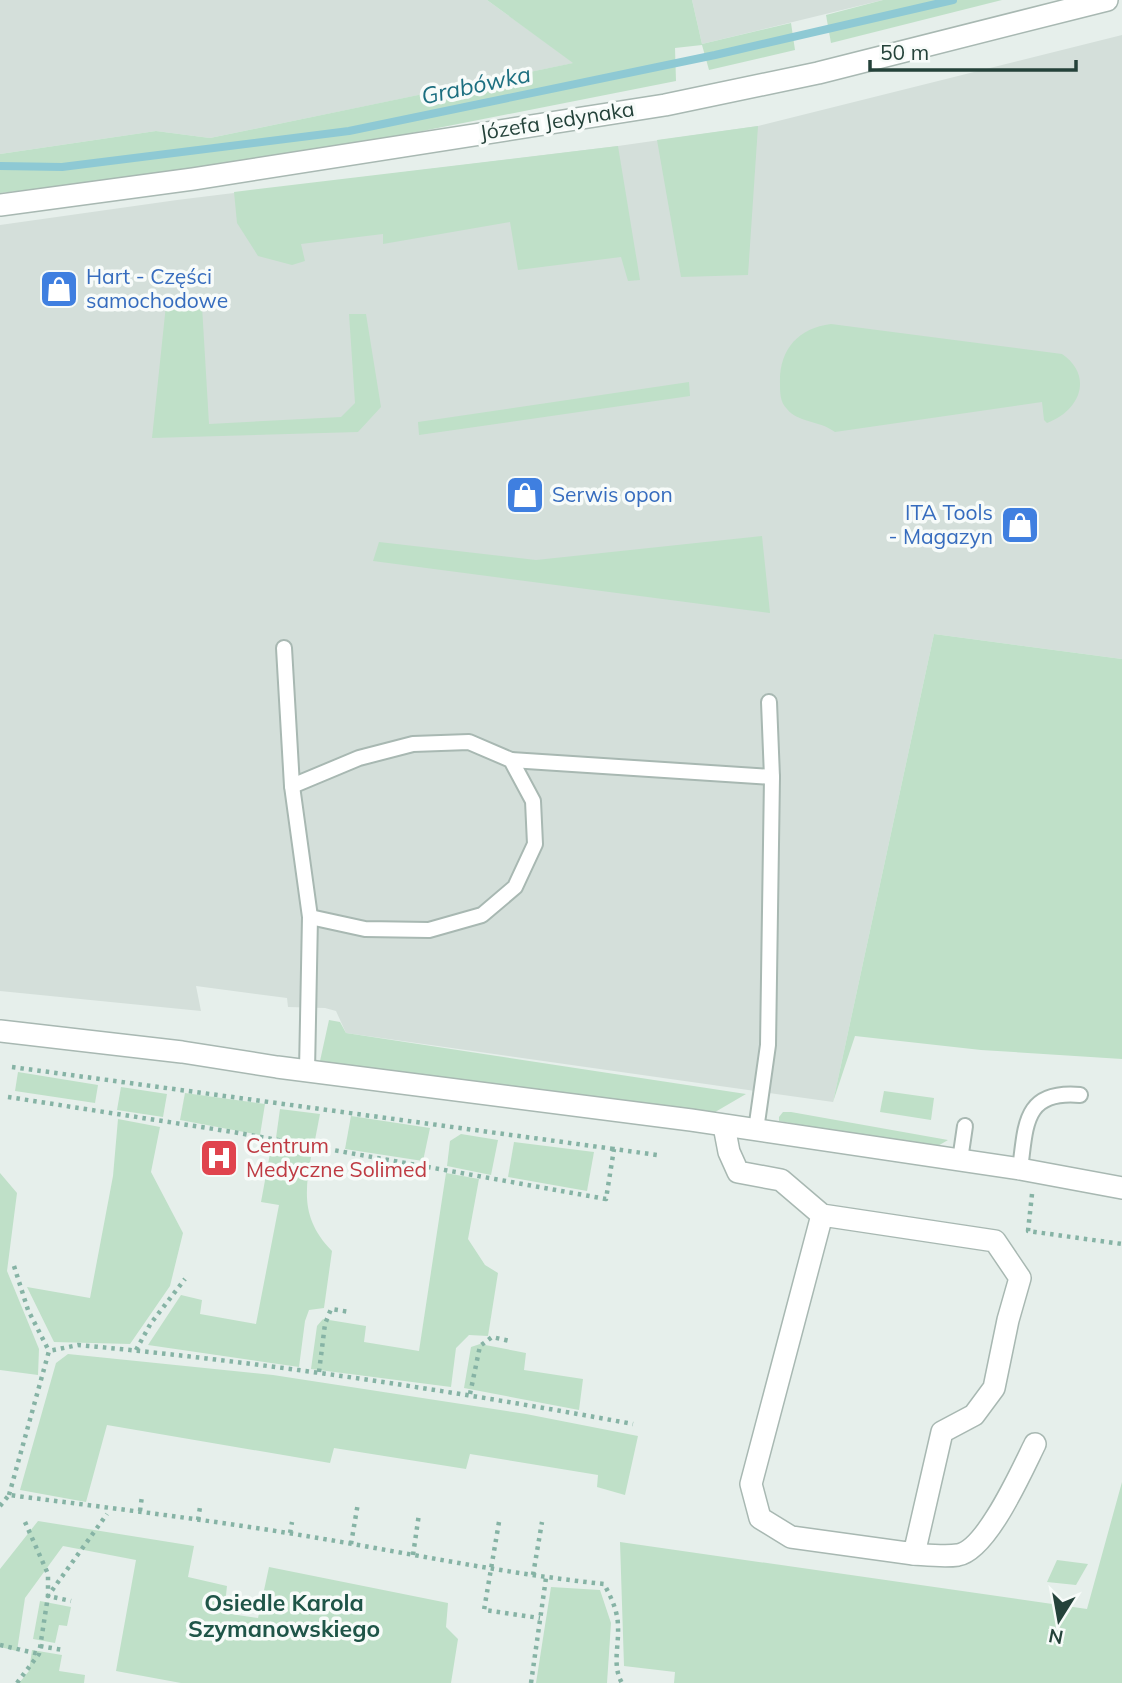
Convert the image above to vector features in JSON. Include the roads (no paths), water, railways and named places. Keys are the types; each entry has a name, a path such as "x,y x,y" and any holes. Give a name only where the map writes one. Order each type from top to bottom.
{"street":[{"name":"Józefa Jedynaka","path":"0,205 193,179 665,105 818,73 1107,0"},
{"path":"0,1031 510,1095 960,1160 1122,1188"},
{"path":"724,1126 729,1152 738,1172 781,1180 821,1215 995,1241 1020,1278 994,1388 974,1415 942,1432 914,1554"},
{"path":"821,1215 751,1484 760,1518 791,1537 914,1554 960,1555 978,1542 995,1522 1035,1444"}],"lane":[{"path":"284,648 292,786 310,917 307,1071"},
{"path":"756,1130 768,1045 772,777 769,702"},
{"path":"292,786 359,758 413,744 469,742 511,760 772,777"},
{"path":"310,917 365,929 429,930 482,915 515,887 535,844 533,801 511,760"},
{"path":"1027,1171 1027,1118 1042,1099 1067,1094 1080,1095"},
{"path":"960,1160 965,1126"}],"waterway":[{"name":"Grabówka","path":"0,166 62,167 349,131 715,55 953,0"}],"place":[{"name":"Hart - Części samochodowe","path":"59,289"},
{"name":"Serwis opon","path":"525,495"},
{"name":"ITA Tools - Magazyn","path":"1020,525"},
{"name":"Centrum Medyczne Solimed","path":"219,1158"}],"district":[{"name":"Osiedle Karola Szymanowskiego","path":"284,1616"}]}
